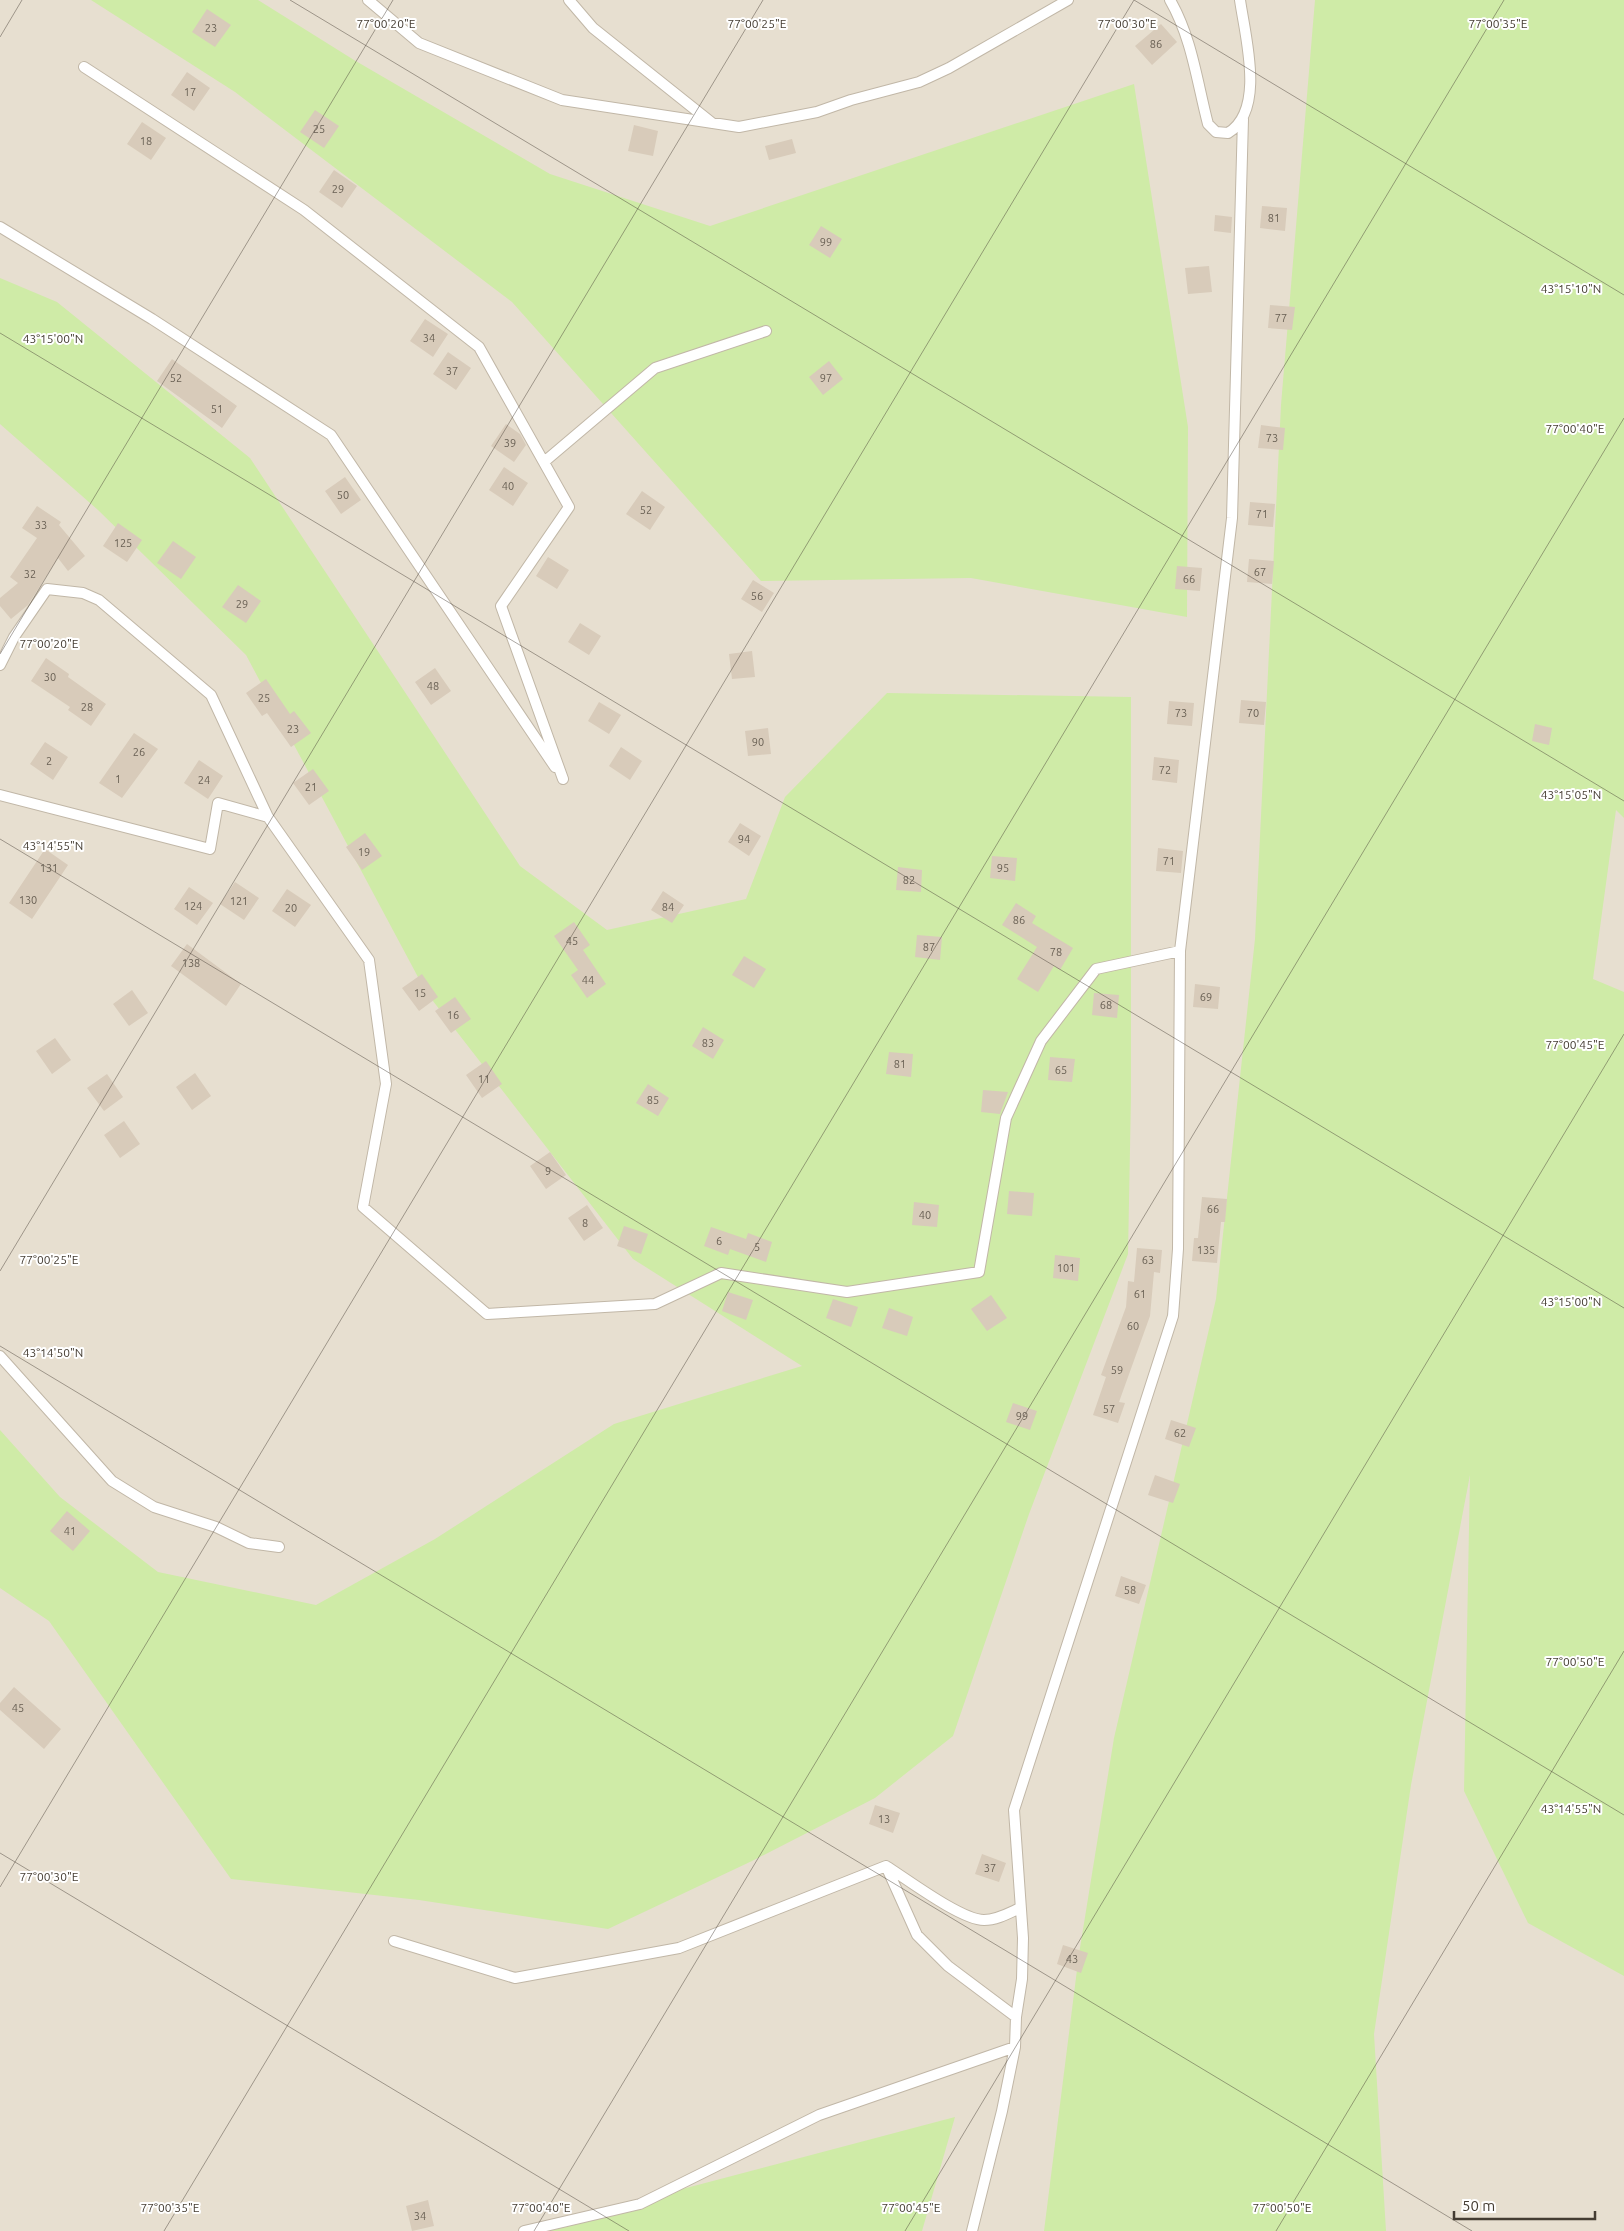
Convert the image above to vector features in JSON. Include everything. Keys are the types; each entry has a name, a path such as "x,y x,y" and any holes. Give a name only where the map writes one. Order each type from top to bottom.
{"lane":[{"path":"368,0 420,43 562,100 739,127 817,112 919,82 949,68 1068,0"},
{"path":"569,0 593,28 713,124"},
{"path":"1170,0 1178,14 1192,49 1208,124 1216,132 1228,134 1243,119"},
{"path":"972,2231 1002,2111 1015,2047 1016,2017 1022,1979 1014,1810 1173,1316 1178,1249 1180,951 1232,518 1243,119 1252,80 1240,0"},
{"path":"0,227 152,319 332,435 563,779 501,606 569,507 479,347 304,210 84,67"},
{"path":"544,462 656,368 766,331"},
{"path":"0,665 14,637 47,589 83,592 99,600 211,695 268,817 370,960 386,1084 363,1207 487,1314 655,1304 721,1273 847,1292 979,1272 1006,1118 1041,1041 1096,969 1180,951"},
{"path":"0,795 81,814 210,849 218,803 268,817"},
{"path":"0,1356 112,1481 154,1507 216,1528 249,1543 279,1547"},
{"path":"886,1866 946,1906 982,1920 1001,1917 1020,1908"},
{"path":"394,1942 515,1978 679,1948 886,1866"},
{"path":"886,1866 917,1936 948,1966 1016,2017"},
{"path":"524,2231 640,2204 819,2115 1015,2047"}],"shaded area":[{"path":"0,0 1624,0 1624,2231 0,2231"}],"green space":[{"path":"91,0 258,0 354,60 550,174 710,226 1134,84 1188,427 1187,617 971,578 761,581 512,302 235,92"},
{"path":"1315,0 1624,0 1624,818 1616,810 1593,979 1624,992 1624,1976 1528,1923 1464,1791 1470,1475 1411,1785 1374,2034 1386,2231 1044,2231 1079,1954 1114,1738 1216,1299 1255,939 1281,405"},
{"path":"0,278 57,302 250,458 520,866 607,930 746,899 785,797 887,693 1131,697 1131,1096 1128,1254 1029,1514 953,1736 875,1798 752,1861 608,1929 419,1900 231,1879 49,1621 0,1588 0,1430 60,1497 158,1572 316,1605 435,1539 614,1424 802,1366 633,1259 426,992 246,655 98,510 0,424"},
{"path":"955,2117 922,2231 523,2231"}],"building":[{"path":"207,9 231,25 215,47 192,32"},
{"path":"1161,24 1177,42 1152,65 1135,46"},
{"path":"187,72 210,88 194,111 171,95"},
{"path":"315,110 339,126 324,148 300,132"},
{"path":"142,122 166,138 151,160 127,144"},
{"path":"634,125 658,131 653,156 628,151"},
{"path":"792,139 796,153 769,160 765,146"},
{"path":"334,170 357,186 342,208 319,192"},
{"path":"1262,206 1287,208 1285,231 1260,228"},
{"path":"1215,215 1232,217 1231,233 1214,231"},
{"path":"821,226 842,239 830,258 809,245"},
{"path":"1209,266 1212,292 1188,294 1185,268"},
{"path":"1270,305 1295,307 1292,330 1268,328"},
{"path":"425,319 448,334 433,357 410,341"},
{"path":"448,352 471,368 456,390 433,374"},
{"path":"172,359 237,406 222,428 157,381"},
{"path":"829,361 843,379 823,395 809,377"},
{"path":"506,424 520,434 526,445 514,462 491,446"},
{"path":"1261,425 1285,428 1283,450 1258,448"},
{"path":"504,467 528,483 513,506 489,490"},
{"path":"345,477 361,500 341,514 325,491"},
{"path":"642,491 665,507 650,530 626,514"},
{"path":"1250,502 1275,504 1273,527 1248,525"},
{"path":"37,506 61,522 59,525 85,556 68,571 58,558 28,605 11,619 0,606 0,598 18,583 10,577 37,538 22,528"},
{"path":"118,523 142,540 127,562 103,546"},
{"path":"173,541 196,557 181,579 157,563"},
{"path":"548,557 569,570 557,589 536,576"},
{"path":"1249,559 1274,561 1272,584 1247,582"},
{"path":"1177,566 1202,568 1200,591 1175,589"},
{"path":"753,580 774,593 762,612 741,599"},
{"path":"238,585 261,601 246,623 222,607"},
{"path":"580,623 601,636 589,655 568,642"},
{"path":"752,651 755,677 732,679 729,654"},
{"path":"46,658 69,674 68,677 106,704 91,726 68,710 70,707 31,681"},
{"path":"435,668 451,691 431,705 415,682"},
{"path":"266,679 290,714 294,711 311,733 291,747 267,713 262,716 246,693"},
{"path":"1241,700 1266,702 1264,725 1239,723"},
{"path":"1169,701 1194,703 1192,726 1167,724"},
{"path":"599,702 621,715 609,734 588,721"},
{"path":"1535,724 1552,728 1549,745 1532,741"},
{"path":"768,728 771,754 748,756 745,731"},
{"path":"134,733 158,749 122,798 99,783"},
{"path":"45,742 68,757 53,780 30,764"},
{"path":"621,747 642,761 630,780 609,766"},
{"path":"1154,757 1179,760 1177,783 1152,780"},
{"path":"199,760 223,776 208,799 184,783"},
{"path":"313,769 329,791 309,805 293,783"},
{"path":"740,823 761,836 749,856 728,842"},
{"path":"365,833 382,856 362,870 346,847"},
{"path":"1158,848 1183,851 1181,873 1156,871"},
{"path":"45,849 68,865 32,919 9,903"},
{"path":"992,856 1017,858 1015,881 990,878"},
{"path":"898,867 922,870 921,892 896,890"},
{"path":"235,882 259,898 244,920 220,904"},
{"path":"189,887 213,903 197,925 174,909"},
{"path":"287,889 311,905 295,927 272,911"},
{"path":"663,891 684,905 672,923 651,910"},
{"path":"1016,903 1036,916 1032,923 1073,948 1060,970 1054,966 1038,992 1017,979 1037,947 1002,925"},
{"path":"574,922 590,945 583,950 606,984 587,998 571,975 578,970 554,936"},
{"path":"917,935 942,937 940,960 915,957"},
{"path":"187,944 241,984 226,1006 171,966"},
{"path":"744,956 766,969 754,988 732,975"},
{"path":"422,974 438,997 419,1011 402,988"},
{"path":"1195,984 1220,987 1218,1009 1193,1007"},
{"path":"132,990 148,1013 129,1026 113,1004"},
{"path":"1094,993 1119,995 1117,1018 1092,1015"},
{"path":"455,997 471,1019 451,1033 435,1011"},
{"path":"703,1027 724,1040 713,1059 692,1046"},
{"path":"55,1038 71,1060 52,1074 36,1051"},
{"path":"889,1052 913,1054 911,1077 886,1074"},
{"path":"1050,1057 1075,1059 1072,1082 1048,1080"},
{"path":"486,1061 502,1084 482,1098 466,1075"},
{"path":"195,1073 211,1096 192,1110 176,1087"},
{"path":"107,1074 123,1097 104,1111 87,1088"},
{"path":"648,1084 669,1098 658,1116 636,1103"},
{"path":"983,1090 1008,1092 1000,1114 981,1112"},
{"path":"124,1121 140,1144 120,1158 104,1135"},
{"path":"550,1152 566,1175 546,1189 530,1166"},
{"path":"1009,1191 1034,1193 1032,1216 1007,1214"},
{"path":"1202,1197 1227,1199 1225,1222 1221,1222 1217,1263 1192,1261 1194,1238 1198,1238"},
{"path":"914,1202 939,1205 937,1227 912,1225"},
{"path":"587,1205 603,1228 584,1241 568,1218"},
{"path":"624,1226 648,1234 641,1254 617,1246"},
{"path":"711,1227 746,1239 748,1233 772,1242 766,1262 730,1249 728,1255 704,1246"},
{"path":"1137,1248 1162,1250 1160,1273 1154,1272 1150,1316 1119,1402 1125,1403 1118,1423 1093,1415 1106,1377 1101,1375 1126,1307 1128,1281 1134,1282"},
{"path":"1055,1255 1080,1258 1078,1281 1053,1278"},
{"path":"728,1292 753,1300 746,1320 722,1311"},
{"path":"991,1295 1007,1318 987,1331 971,1309"},
{"path":"833,1299 858,1307 851,1327 826,1318"},
{"path":"889,1308 913,1317 907,1336 882,1328"},
{"path":"1013,1403 1037,1411 1030,1430 1006,1422"},
{"path":"1171,1420 1196,1428 1189,1447 1165,1439"},
{"path":"1155,1475 1180,1484 1173,1503 1148,1495"},
{"path":"67,1511 90,1531 73,1551 50,1531"},
{"path":"1121,1576 1146,1585 1139,1604 1115,1596"},
{"path":"14,1687 61,1729 44,1749 0,1710 0,1703"},
{"path":"875,1805 900,1813 893,1833 869,1824"},
{"path":"982,1854 1006,1863 999,1882 975,1874"},
{"path":"1063,1945 1088,1953 1081,1973 1057,1964"},
{"path":"428,2200 434,2226 412,2231 406,2206"}]}
